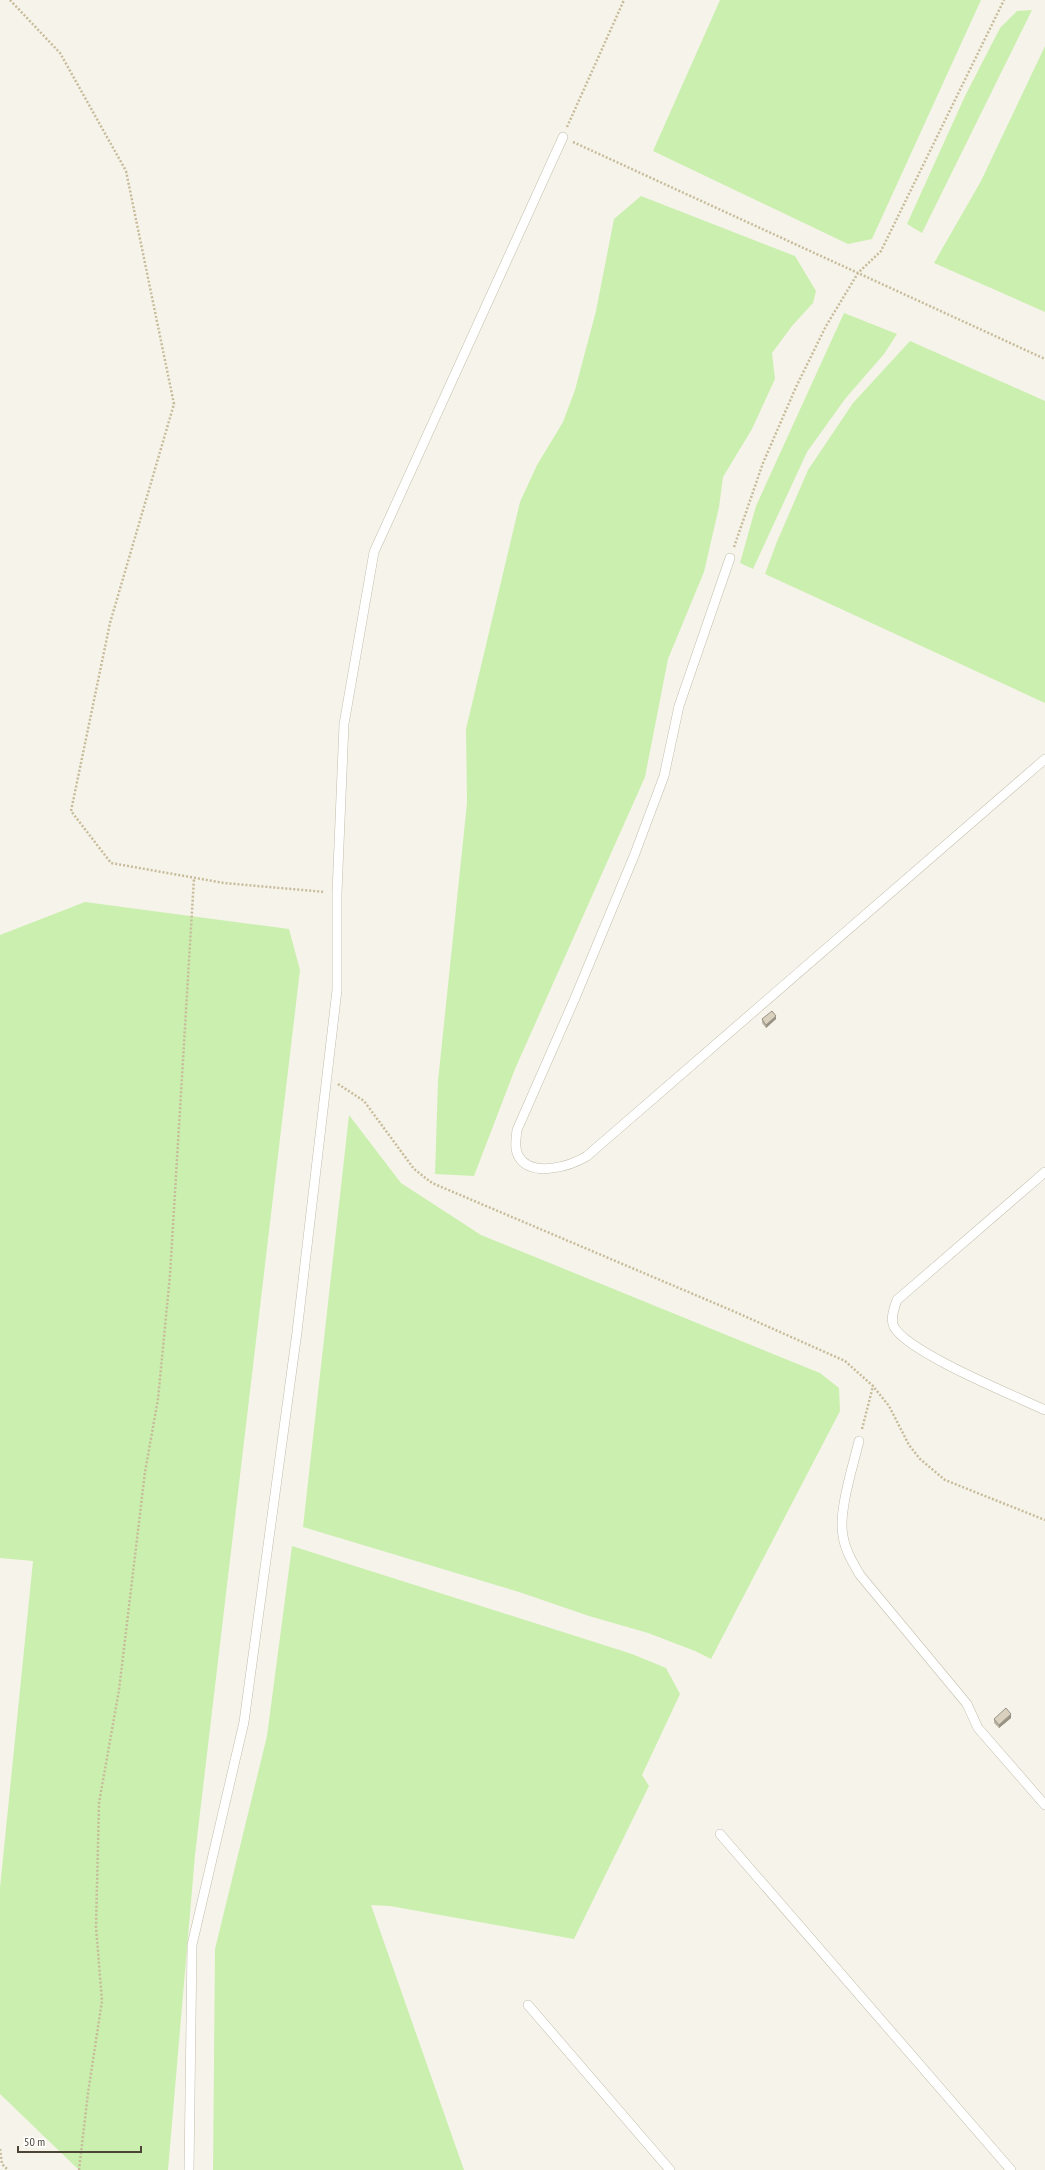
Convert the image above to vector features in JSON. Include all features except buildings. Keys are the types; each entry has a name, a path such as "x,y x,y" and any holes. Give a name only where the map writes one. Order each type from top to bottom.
{"lane":[{"path":"189,2170 192,1945 244,1722 297,1332 337,990 337,893 344,724 374,552 563,137"},
{"path":"730,558 679,706 664,776 634,856 575,998 517,1130 515,1144 518,1156 529,1166 560,1168 574,1164 587,1156 1045,759"},
{"path":"1045,1172 897,1300 893,1312 894,1326 902,1336 925,1353 1045,1410"},
{"path":"860,1442 845,1499 842,1535 849,1555 860,1575 967,1704 978,1728 1045,1805"},
{"path":"720,1834 1011,2170"},
{"path":"528,2006 670,2170"}],"path":[{"path":"10,0 60,53 126,171 174,404 110,623 71,811 111,863 224,883 337,893"},
{"path":"624,0 563,137 1045,359"},
{"path":"730,558 763,463 796,388 826,326 858,273 881,251 1004,0"},
{"path":"79,2170 88,2093 102,2001 96,1927 99,1803 119,1690 145,1472 159,1392 170,1275 194,878"},
{"path":"327,1082 342,1085 364,1101 414,1168 432,1183 733,1311 845,1361 873,1386 888,1406 908,1445 932,1471 945,1480 1045,1520"},
{"path":"860,1442 873,1386"},
{"path":"0,2148 2,2164 8,2170"}],"green space":[{"path":"720,0 981,0 872,239 848,244 653,151"},
{"path":"1032,10 922,233 907,224 965,96 1000,28 1017,11"},
{"path":"1045,46 1045,312 934,263 981,181"},
{"path":"641,196 795,256 816,291 813,303 792,326 772,353 775,379 752,429 723,477 719,507 704,572 668,659 645,777 515,1069 474,1176 435,1174 438,1081 467,803 466,729 520,502 537,465 563,422 575,390 596,311 614,219"},
{"path":"844,313 897,334 884,354 845,399 807,452 753,569 740,563 756,506"},
{"path":"910,341 1045,401 1045,703 765,574 776,544 808,470 853,403"},
{"path":"85,902 289,929 300,970 195,1855 168,2170 79,2170 0,2094 0,1888 33,1561 0,1558 0,935"},
{"path":"349,1115 401,1183 481,1235 820,1373 839,1388 840,1411 711,1659 695,1651 648,1633 589,1616 519,1592 303,1527"},
{"path":"292,1546 632,1654 666,1668 680,1694 642,1775 649,1786 574,1939 390,1906 371,1905 464,2170 213,2170 215,1949 267,1736"}]}
